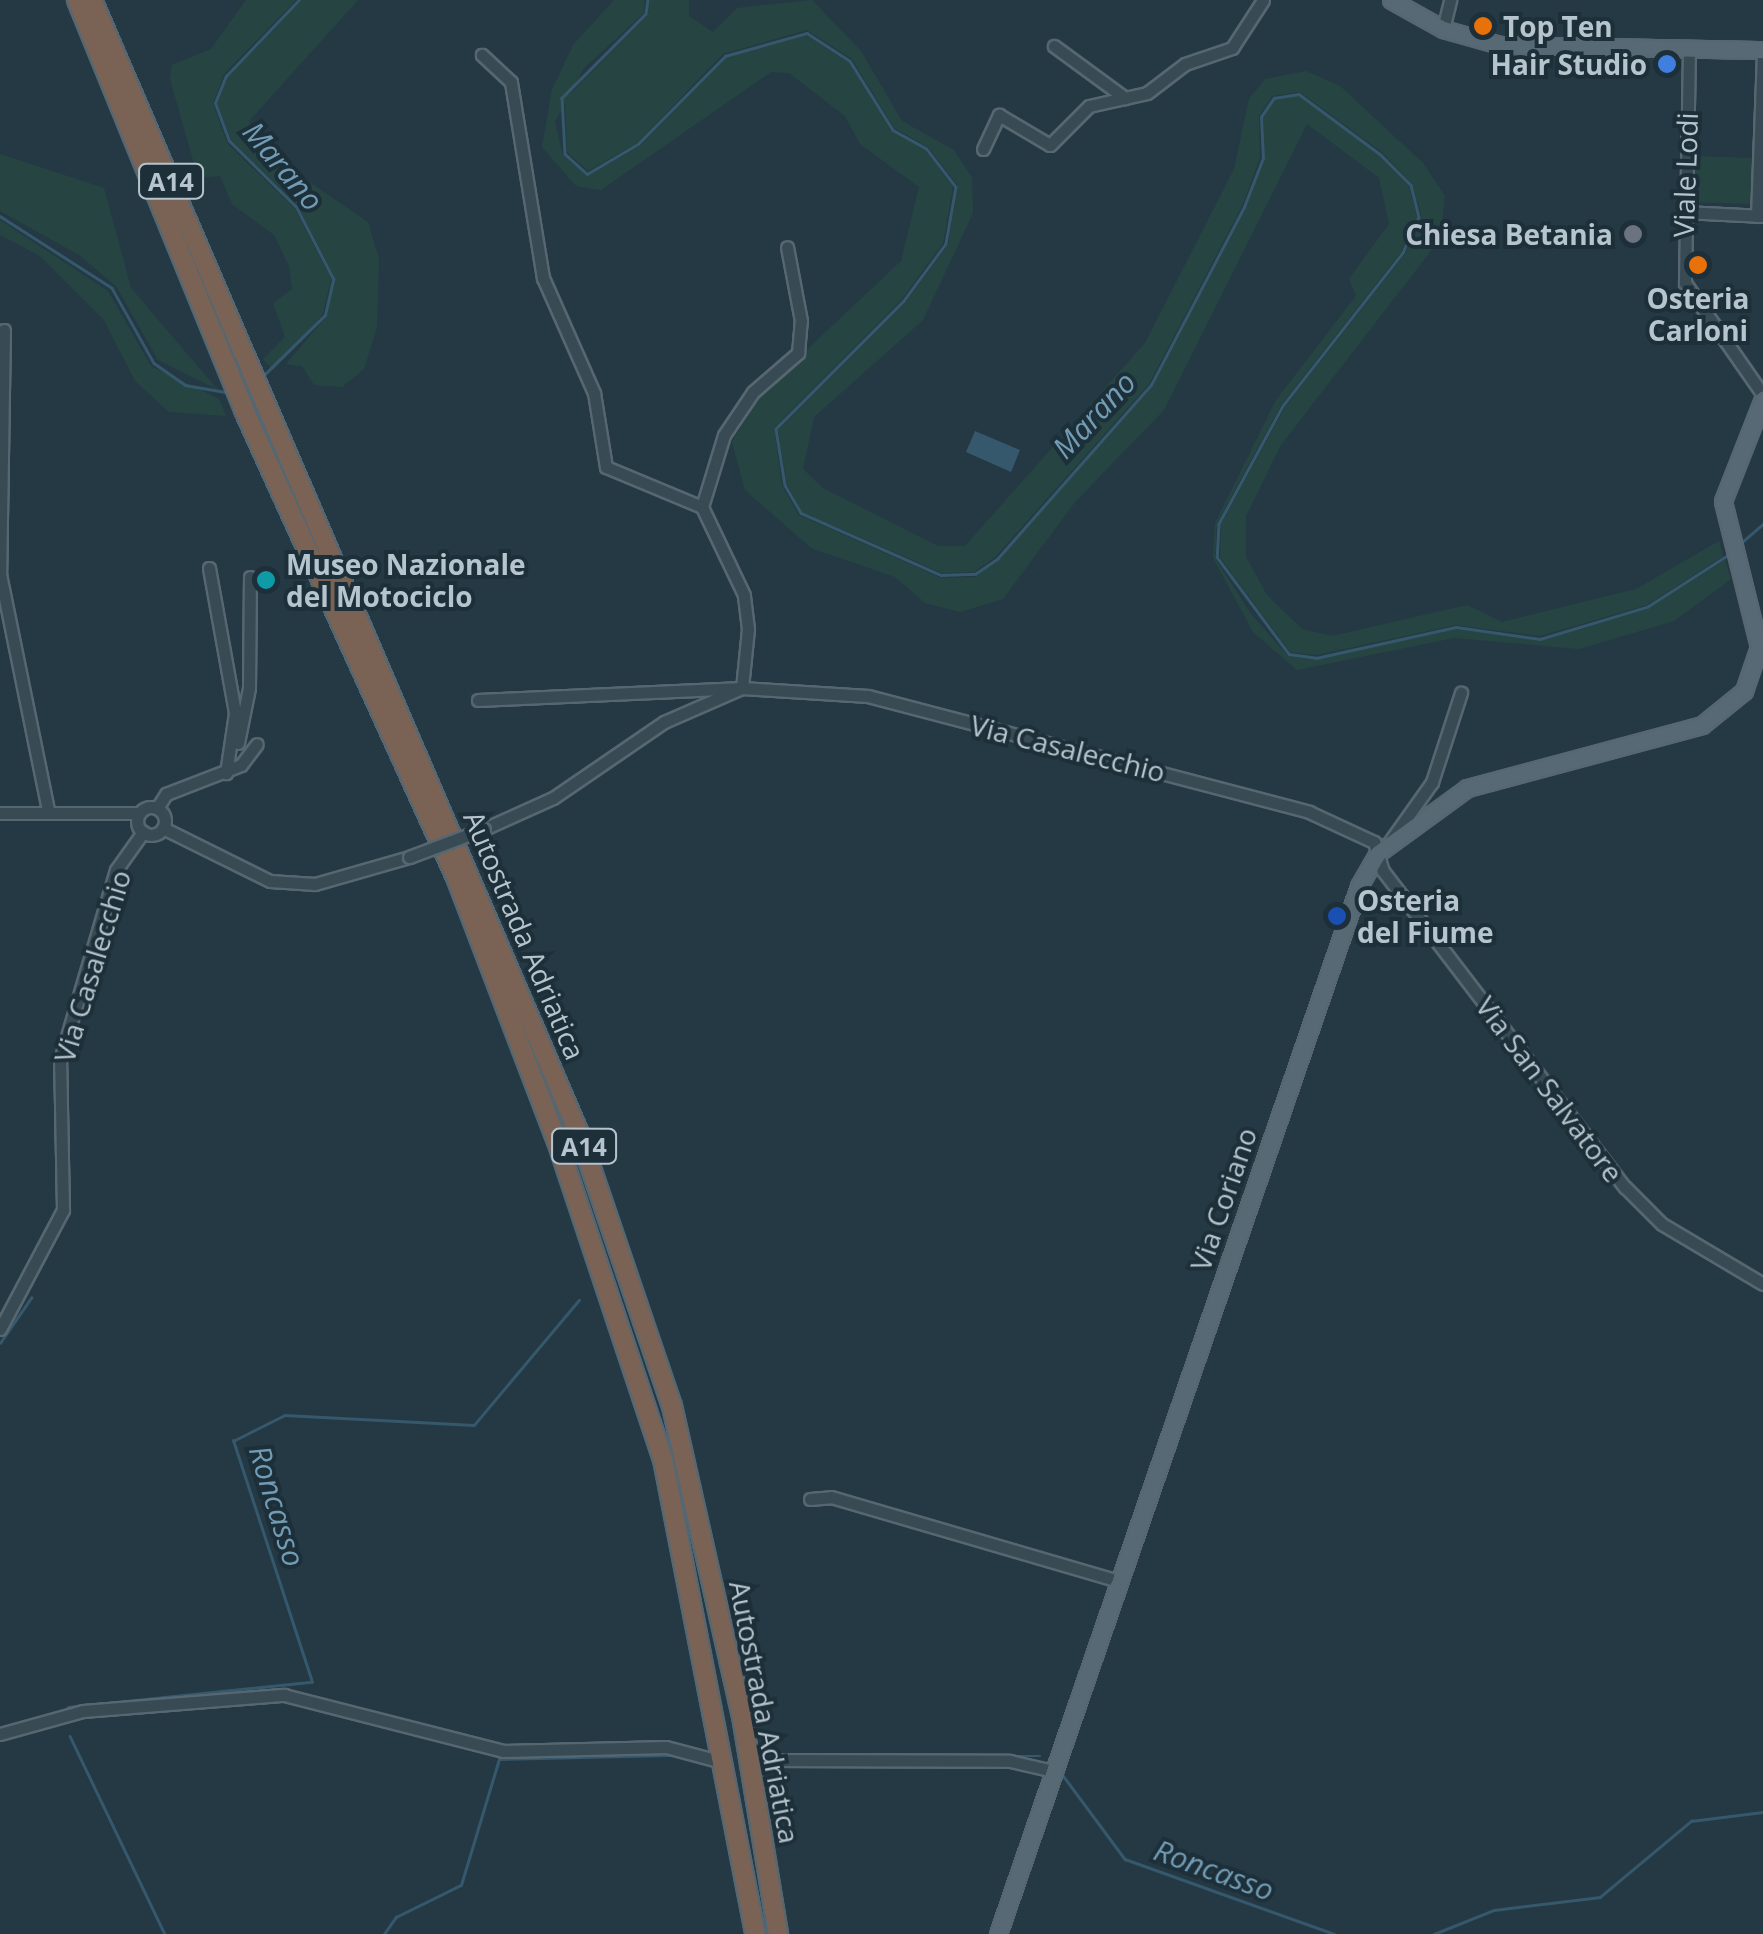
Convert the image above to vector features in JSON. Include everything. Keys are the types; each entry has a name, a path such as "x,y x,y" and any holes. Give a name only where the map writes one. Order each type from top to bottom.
{"highway":[{"name":"Autostrada Adriatica","path":"76,0 244,410 456,877 557,1141 663,1460 754,1934"},
{"name":"Autostrada Adriatica","path":"92,0 580,1136 672,1406 743,1722 778,1934"}],"main road":[{"path":"1392,0 1443,28 1566,50 1763,50"},
{"path":"1384,847 1468,788 1727,712 1759,647 1726,530 1726,478 1763,397"},
{"name":"Via Coriano","path":"998,1934 1048,1770 1115,1580 1384,847"}],"street":[{"path":"983,150 1000,114 1050,145 1089,106 1125,98 1242,42 1263,0"},
{"path":"1443,28 1450,0"},
{"path":"1054,46 1125,98"},
{"name":"Viale Lodi","path":"1689,50 1684,212 1688,297 1763,397"},
{"path":"1684,212 1760,216 1763,50"},
{"path":"482,54 510,82 542,278 594,393 606,468 702,507"},
{"path":"742,688 747,608 702,507 724,435 752,392 798,352 787,247"},
{"path":"4,330 0,574 48,809"},
{"path":"209,568 236,751"},
{"path":"226,773 236,751 250,688 250,577"},
{"name":"Via Casalecchio","path":"478,700 742,688 868,696 1250,792 1365,835 1384,847"},
{"name":"Via Casalecchio","path":"163,828 270,881 315,884 409,857 553,798 664,722 742,688"},
{"name":"Via Coriano","path":"1384,847 1432,782 1461,693"},
{"path":"0,813 48,809 140,814 157,808 166,794 226,773 257,744"},
{"path":"140,814 143,832 163,828 157,808"},
{"name":"Via Casalecchio","path":"0,1329 63,1210 60,1060 116,870 143,832"},
{"name":"Via San Salvatore","path":"1384,847 1626,1188 1662,1224 1763,1284"},
{"path":"810,1499 831,1497 1115,1580"},
{"path":"0,1734 83,1712 284,1695 503,1750 666,1747 715,1760"},
{"path":"766,1760 1010,1761 1048,1770"}],"green space":[{"path":"246,0 296,0 224,74 213,103 227,143 295,209 331,279 323,314 273,370 263,359 285,337 273,303 292,289 289,266 274,235 232,204 220,176 198,178 170,79 172,65 211,49"},
{"path":"302,0 358,0 249,121 261,149 368,222 379,259 377,327 364,369 342,387 314,385 302,366 286,364 327,316 335,279 298,206 231,140 217,103 228,77"},
{"path":"614,0 645,0 644,13 584,68 555,122 563,155 587,176 640,146 726,58 806,35 849,63 891,131 925,150 953,187 943,243 902,299 774,428 782,486 799,515 941,578 975,577 998,560 1153,386 1246,208 1265,159 1263,117 1275,100 1299,96 1380,156 1409,186 1417,217 1401,252 1281,405 1217,523 1215,558 1251,614 1288,656 1316,660 1456,629 1541,641 1648,609 1725,560 1731,579 1674,621 1579,649 1454,638 1297,670 1253,632 1213,558 1215,523 1276,400 1356,296 1349,279 1389,224 1379,178 1307,124 1164,410 1076,501 1003,599 960,612 925,603 895,577 811,548 745,490 732,442 763,391 901,261 919,187 860,144 845,116 789,73 771,72 601,190 576,186 542,147 552,90 573,45"},
{"path":"650,0 689,0 689,16 713,32 737,8 812,0 861,51 902,121 954,150 972,178 973,213 923,320 814,417 803,469 823,488 938,546 965,546 1145,343 1234,169 1249,99 1265,79 1306,71 1340,86 1423,163 1445,196 1440,239 1281,445 1246,516 1246,557 1267,595 1302,629 1332,636 1467,605 1502,622 1636,589 1719,541 1723,556 1647,605 1540,636 1456,625 1316,655 1290,652 1220,557 1221,524 1285,407 1405,254 1422,217 1412,184 1383,153 1300,92 1272,96 1259,116 1260,158 1242,206 1149,384 995,557 974,572 942,573 802,512 787,484 778,430 906,302 948,245 958,186 928,147 894,128 852,59 807,30 723,54 637,143 588,171 567,152 565,99 648,15"},
{"path":"0,154 104,188 131,288 218,390 158,360 116,286 79,255 0,211"},
{"path":"1692,156 1754,158 1753,204 1690,202"},
{"path":"0,220 108,291 151,366 219,399 226,416 169,412 135,381 104,320 40,256 0,235"}],"water":[{"path":"975,431 1020,450 1011,472 966,452"}],"waterway":[{"name":"Marano","path":"262,377 325,315 333,279 296,207 229,141 215,103 226,76 299,0"},
{"name":"Marano","path":"648,0 646,14 562,98 565,154 587,174 638,144 725,56 807,33 850,61 893,130 926,148 956,187 946,244 904,301 776,429 785,485 801,513 941,575 975,574 997,559 1151,385 1244,207 1263,158 1261,117 1274,98 1299,94 1381,155 1411,185 1419,217 1403,253 1283,406 1219,524 1217,557 1289,654 1316,658 1456,627 1540,639 1647,607 1728,555"},
{"name":"Marano","path":"0,216 112,288 154,363 185,385 226,392"},
{"name":"Marano","path":"1741,543 1763,524"},
{"name":"Roncasso","path":"0,1343 31,1298"},
{"name":"Roncasso","path":"68,1707 312,1682 233,1441 285,1415 474,1425 579,1300"},
{"name":"Roncasso","path":"70,1736 165,1934"},
{"name":"Roncasso","path":"769,1754 979,1755"},
{"name":"Roncasso","path":"384,1934 396,1917 461,1885 499,1759 671,1755"},
{"name":"Roncasso","path":"1012,1756 1040,1756"},
{"name":"Roncasso","path":"1062,1774 1125,1859 1334,1934"},
{"name":"Roncasso","path":"1434,1934 1494,1910 1600,1897 1691,1821 1763,1812"}],"place":[{"name":"Top Ten","path":"1483,26"},
{"name":"Hair Studio","path":"1667,64"},
{"name":"Chiesa Betania","path":"1633,234"},
{"name":"Osteria Carloni","path":"1698,265"},
{"name":"Museo Nazionale del Motociclo","path":"266,580"},
{"name":"Osteria del Fiume","path":"1337,916"}]}
